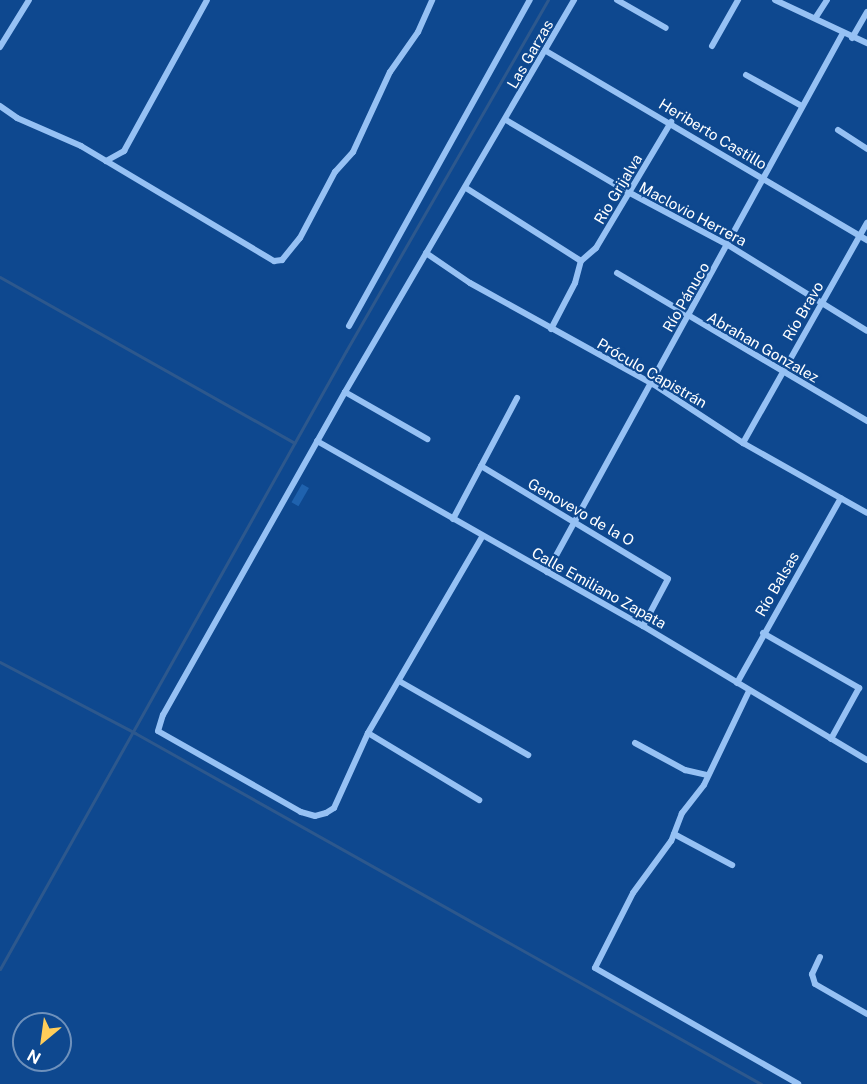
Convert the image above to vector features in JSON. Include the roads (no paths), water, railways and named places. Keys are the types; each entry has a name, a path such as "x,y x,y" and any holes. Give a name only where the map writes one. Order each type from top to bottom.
{"street":[{"path":"0,47 29,0"},
{"path":"105,161 124,151 207,0"},
{"path":"0,106 105,161 274,261 282,260 300,238 335,172 353,152 390,72 418,32 432,0"},
{"path":"349,326 530,0"},
{"name":"Las Garzas","path":"368,734 334,808 315,816 158,731 163,715 317,441 574,0"},
{"path":"617,0 666,28"},
{"path":"712,46 738,0"},
{"path":"776,0 816,17 852,38 867,43"},
{"path":"816,17 827,0"},
{"path":"852,38 867,12"},
{"name":"Río Pánuco","path":"547,572 571,523 653,384 687,317 843,33"},
{"name":"Heriberto Castillo","path":"546,51 671,122 867,240"},
{"path":"746,75 802,106"},
{"name":"Maclovio Herrera","path":"506,120 630,193 728,245 867,331"},
{"name":"Rio Grijalva","path":"550,329 575,283 581,261 596,248 671,122"},
{"path":"838,130 867,149"},
{"path":"466,188 581,261"},
{"name":"Río Bravo","path":"743,443 822,305 857,235 867,223"},
{"name":"Próculo Capistrán","path":"426,253 550,329 653,384 743,443 867,513"},
{"name":"Abrahan Gonzalez","path":"617,273 687,317 867,421"},
{"path":"345,392 427,439"},
{"path":"453,519 517,398"},
{"name":"Calle Emiliano Zapata","path":"317,441 482,537 643,626 867,760"},
{"name":"Genovevo de la O","path":"481,466 571,523 668,579 643,626"},
{"name":"Río Balsas","path":"737,683 763,633 841,498"},
{"path":"479,800 368,734 482,537"},
{"path":"763,633 859,688 831,739"},
{"path":"399,681 528,755"},
{"path":"749,690 698,795 674,827 674,834 633,893 595,968 798,1084"},
{"path":"635,743 685,770 706,775"},
{"path":"674,834 732,865"},
{"path":"820,957 812,974 815,984 867,1014"}],"waterway":[{"path":"0,969 346,351 548,0"},
{"path":"0,277 295,443"},
{"path":"0,662 135,733 761,1084"}]}
